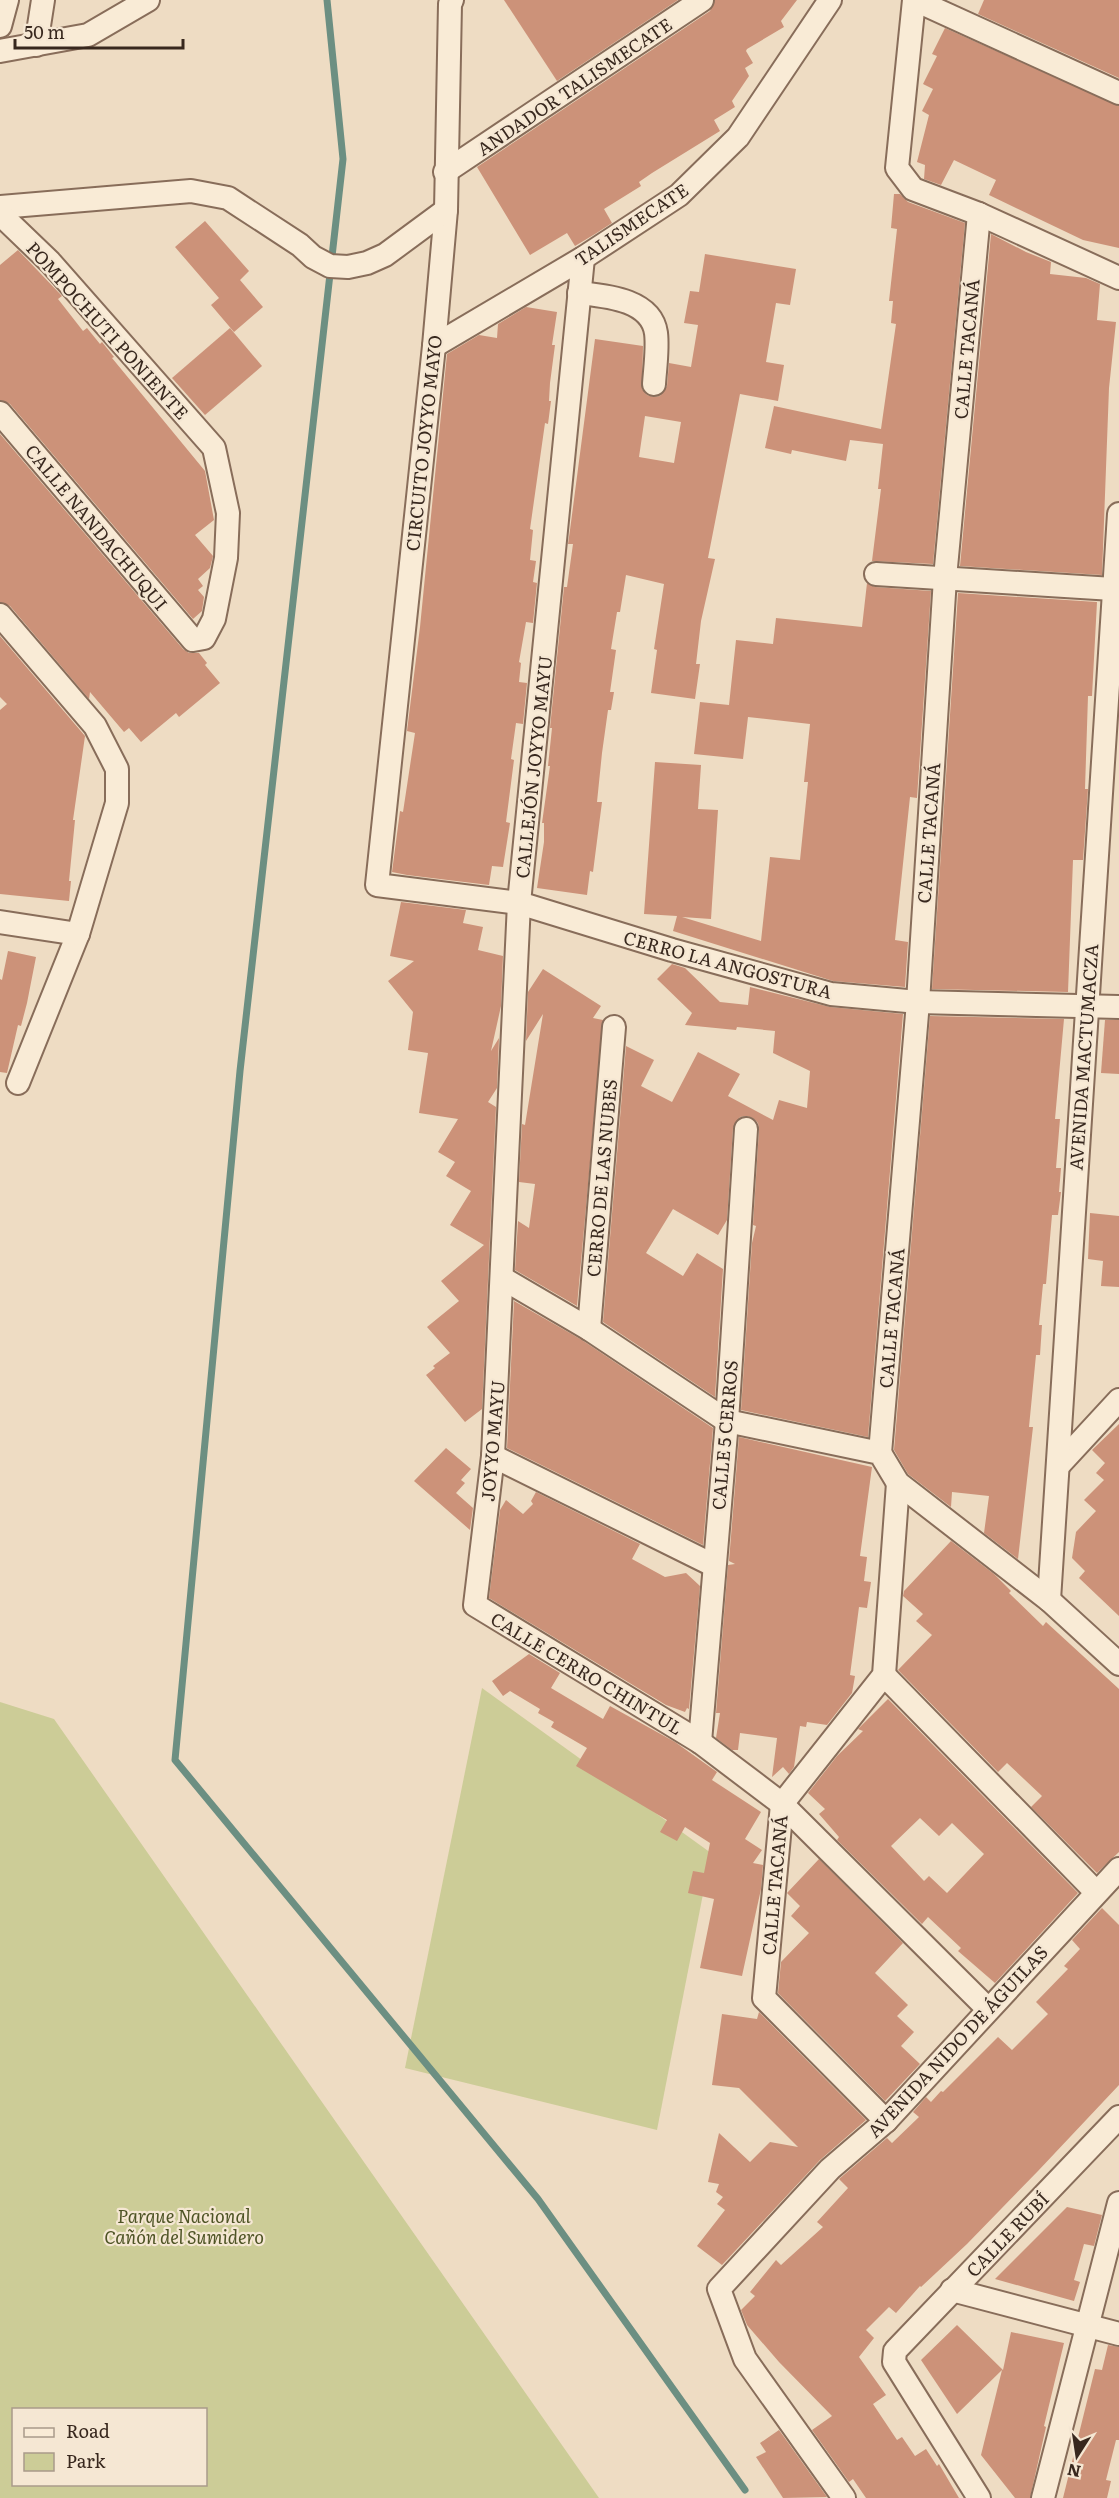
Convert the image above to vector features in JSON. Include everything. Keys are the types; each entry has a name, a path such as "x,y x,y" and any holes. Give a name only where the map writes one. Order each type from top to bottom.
{"street":[{"path":"0,26 8,0"},
{"path":"36,45 43,0"},
{"path":"0,51 88,35 148,0"},
{"name":"ANDADOR TALISMECATE","path":"445,172 702,0"},
{"name":"TALISMECATE","path":"434,346 583,258 679,195 738,137 830,0"},
{"path":"1119,93 915,0 897,168 913,189 979,214 1119,278"},
{"name":"CIRCUITO JOYYO MAYO","path":"377,885 434,346 446,210 445,172 453,1"},
{"path":"0,207 190,191 228,198 300,244 313,257 330,266 348,267 367,263 385,255 446,210"},
{"name":"POMPOCHUTI PONIENTE","path":"0,214 50,262 214,448 228,513 226,558 214,620 204,638 194,640"},
{"name":"CALLE TACANÁ","path":"880,1453 918,1002 945,578 979,214"},
{"name":"CALLEJÓN JOYYO MAYU","path":"502,1278 519,903 583,258"},
{"path":"579,292 619,298 647,313 656,331 654,384"},
{"name":"CALLE NANDACHUQUI","path":"0,413 194,640"},
{"name":"AVENIDA MACTUMACZA","path":"1049,1600 1085,1005 1119,514"},
{"path":"876,574 1113,589"},
{"path":"0,615 95,726 117,768 117,803 78,934 18,1083"},
{"name":"CERRO LA ANGOSTURA","path":"377,885 519,903 672,950 831,994 918,1002 1119,1007"},
{"path":"0,922 78,934"},
{"name":"CERRO DE LAS NUBES","path":"589,1329 614,1027"},
{"name":"CALLE 5 CERROS","path":"700,1742 713,1565 727,1421 746,1128"},
{"path":"502,1278 589,1329 727,1421 880,1453 898,1483 1115,1651"},
{"name":"JOYYO MAYU","path":"475,1605 493,1456 502,1278"},
{"path":"1058,1466 1119,1400"},
{"path":"493,1456 713,1565"},
{"path":"898,1483 884,1675 1096,1892"},
{"name":"CALLE CERRO CHINTUL","path":"475,1605 700,1742 782,1804 988,2009"},
{"name":"CALLE TACANÁ","path":"884,1675 782,1804 764,1998 886,2121"},
{"name":"AVENIDA NIDO DE ÁGUILAS","path":"844,2498 746,2360 719,2289 830,2169 886,2121 1119,1869"},
{"name":"CALLE RUBÍ","path":"979,2498 894,2356 952,2290 1119,2117"},
{"path":"1043,2498 1119,2204"},
{"path":"952,2290 1119,2334"}],"green space":[{"path":"482,1688 711,1853 657,2130 405,2068"},
{"name":"Parque Nacional Cañón del Sumidero","path":"0,1702 54,1719 599,2498 0,2498"}],"building":[{"path":"504,0 678,0 557,81"},
{"path":"715,0 797,0 781,21 784,27 747,49 753,63 745,68 749,76 732,101 735,107 714,120 720,131 652,173 639,182 641,186 604,209 612,223 575,246 567,233 530,255 477,167 710,11"},
{"path":"984,0 1119,0 1119,78 978,14"},
{"path":"945,28 1119,106 1119,248 1083,240 989,195 996,180 954,160 941,185 924,179 925,165 917,162 929,115 922,111 933,89 923,84 937,56 932,54"},
{"path":"894,194 900,194 908,202 965,223 933,564 872,561 881,489 878,489 883,444 850,440 846,461 792,450 791,454 765,448 774,406 881,429 896,324 891,323 893,301 889,301 897,229 891,228"},
{"path":"205,221 249,271 240,280 263,307 234,332 211,305 219,298 175,247"},
{"path":"991,234 1051,262 1050,274 1086,278 1100,284 1097,320 1116,322 1109,388 1102,575 960,566"},
{"path":"18,250 62,296 58,299 83,331 87,328 100,344 102,342 114,357 112,358 205,471 214,520 195,535 213,556 210,568 198,579 203,586 198,590 204,597 202,611 193,619 10,404 0,400 0,265"},
{"path":"705,254 796,269 790,305 776,303 766,362 784,365 778,401 740,394 708,558 715,559 701,621 696,664 700,664 695,699 651,693 657,650 654,649 664,584 626,575 611,649 616,650 610,692 614,692 611,710 608,710 602,753 597,802 602,802 593,872 590,871 587,895 537,888 544,842 544,823 542,823 550,766 548,766 552,728 550,728 564,587 567,587 573,544 568,544 595,339 643,346 642,389 647,395 660,396 667,386 669,363 691,367 698,325 684,323 690,291 699,292","holes":["645,416 681,422 674,463 639,457"]},
{"path":"526,307 557,312 552,345 555,345 550,383 549,401 551,401 548,424 545,423 530,529 533,530 530,560 536,561 533,582 537,583 533,623 526,622 519,662 521,663 519,682 527,683 523,724 516,723 511,759 514,760 506,822 510,823 503,867 492,866 489,885 392,872 400,811 403,812 415,733 407,731 420,627 447,354 479,335 497,338 498,324"},
{"path":"230,328 262,366 205,415 172,378"},
{"path":"0,434 183,649 189,653 199,653 207,663 205,665 220,683 179,717 176,713 141,742 129,728 124,732 90,692 89,699 10,606 0,602"},
{"path":"867,583 875,587 931,591 917,798 910,797 895,940 908,942 905,987 833,981 673,931 677,916 644,914 655,762 701,765 698,809 718,810 711,919 682,917 761,941 770,857 800,860 808,782 804,782 810,724 748,717 743,759 694,754 700,702 729,705 736,640 773,644 776,618 862,627"},
{"path":"958,593 1097,602 1092,696 1088,696 1085,789 1088,789 1083,860 1073,860 1068,992 932,989"},
{"path":"0,636 85,736 73,820 75,820 69,901 0,894 0,710 7,704 0,697"},
{"path":"401,902 466,910 463,923 483,927 478,950 503,956 501,1006 491,1051 499,1038 497,1088 488,1102 496,1107 482,1409 465,1422 426,1375 435,1368 433,1366 450,1353 427,1327 459,1301 441,1281 484,1245 450,1225 471,1191 446,1176 455,1162 438,1152 458,1119 419,1113 428,1053 408,1050 413,1012 388,981 414,961 390,956"},
{"path":"8,951 36,957 27,1003 21,1026 18,1025 7,1073 0,1072 0,979 2,980"},
{"path":"672,964 685,968 720,1002 748,1005 750,987 830,1007 903,1014 868,1437 741,1410 752,1243 756,1226 753,1225 759,1130 758,1123 753,1118 740,1117 733,1128 727,1220 718,1235 673,1209 646,1253 683,1276 697,1253 723,1269 715,1397 603,1322 626,1046 654,1060 641,1086 672,1102 698,1052 740,1074 728,1096 773,1120 779,1100 807,1108 810,1071 773,1053 775,1031 685,1025 692,1013 657,979"},
{"path":"543,969 601,1006 593,1018 603,1020 577,1306 515,1270 518,1221 529,1228 535,1184 519,1182 522,1124 525,1125 543,1014 526,1041 528,992"},
{"path":"930,1016 1064,1019 1055,1119 1060,1119 1056,1168 1061,1168 1059,1192 1061,1192 1058,1215 1052,1215 1046,1284 1043,1284 1039,1325 1042,1325 1040,1355 1036,1355 1029,1427 1033,1427 1018,1559 984,1533 989,1496 952,1492 951,1507 908,1474 894,1450"},
{"path":"1105,1020 1119,1020 1119,1074 1101,1073"},
{"path":"1090,1213 1119,1216 1119,1287 1101,1286 1103,1261 1088,1259"},
{"path":"514,1301 582,1340 713,1428 703,1545 507,1448"},
{"path":"1119,1424 1119,1616 1079,1578 1085,1571 1072,1558 1076,1532 1096,1511 1084,1500 1104,1480 1096,1473 1105,1463 1092,1450"},
{"path":"739,1437 872,1467 860,1556 867,1557 864,1581 871,1582 867,1608 859,1607 850,1675 855,1676 852,1693 827,1725 807,1722 806,1727 800,1726 794,1767 789,1774 783,1767 772,1777 777,1738 740,1733 738,1750 732,1750 716,1738 720,1713 716,1713 728,1565 735,1564 729,1561"},
{"path":"446,1448 471,1469 461,1480 465,1483 456,1493 473,1508 470,1530 414,1481"},
{"path":"536,1492 640,1544 632,1559 665,1577 686,1573 700,1586 689,1709 687,1708 685,1712 666,1705 489,1598 500,1510 506,1500 523,1514 533,1504 531,1501"},
{"path":"951,1541 994,1574 1011,1591 1009,1593 1043,1626 1046,1622 1119,1689 1119,1852 1097,1873 1031,1807 1042,1796 1007,1763 998,1772 898,1670 932,1635 916,1621 923,1614 903,1596 904,1591"},
{"path":"529,1654 560,1673 551,1688 603,1719 610,1706 675,1742 717,1772 712,1780 761,1812 745,1839 762,1850 753,1863 763,1865 761,1889 742,1976 700,1968 714,1899 688,1893 693,1871 704,1873 710,1843 685,1827 677,1841 660,1832 667,1820 576,1766 587,1748 551,1727 554,1722 538,1713 540,1709 510,1691 503,1696 492,1681"},
{"path":"888,1699 1078,1893 995,1983 958,1951 961,1948 928,1917 922,1924 837,1840 839,1837 819,1814 825,1809 808,1793 837,1756 863,1731 858,1729","holes":["920,1818 939,1836 952,1823 984,1854 947,1893 929,1876 924,1881 891,1846"]},
{"path":"819,1859 903,1943 875,1973 908,2005 897,2016 914,2032 901,2046 920,2064 885,2101 778,1993 781,1962 809,1933 791,1916 800,1906 787,1893"},
{"path":"1102,1908 1119,1925 1119,2085 967,2244 920,2286 896,2313 889,2307 866,2330 874,2338 859,2357 886,2395 873,2404 897,2440 902,2437 915,2456 926,2449 937,2466 939,2464 959,2498 866,2498 853,2479 849,2482 812,2430 832,2416 779,2362 747,2325 741,2310 755,2296 750,2292 776,2260 781,2265 823,2227 817,2222 848,2188 839,2179 887,2138 892,2143 919,2117 913,2112 926,2097 931,2102 941,2091 943,2092 998,2037 1012,2050 1048,2014 1036,2002 1068,1969 1064,1966 1080,1949 1072,1940"},
{"path":"759,2012 866,2120 820,2160 722,2265 697,2246 725,2210 717,2204 723,2197 716,2192 719,2184 708,2182 719,2133 750,2162 770,2142 798,2147 739,2088 712,2085 722,2014 757,2019"},
{"path":"1067,2207 1102,2215 1094,2246 1084,2244 1074,2280 1080,2282 1074,2301 995,2279"},
{"path":"957,2325 1003,2370 1011,2332 1064,2343 1030,2498 1015,2498 981,2455 1002,2370 957,2414 921,2360"},
{"path":"1108,2345 1119,2347 1119,2440 1116,2440 1106,2480 1111,2481 1107,2498 1063,2498 1095,2369 1102,2370"},
{"path":"779,2430 827,2497 783,2498 756,2457 766,2452 760,2443"}],"waterway":[{"path":"327,0 343,159 240,1071 175,1760 538,2199 745,2490"}]}
